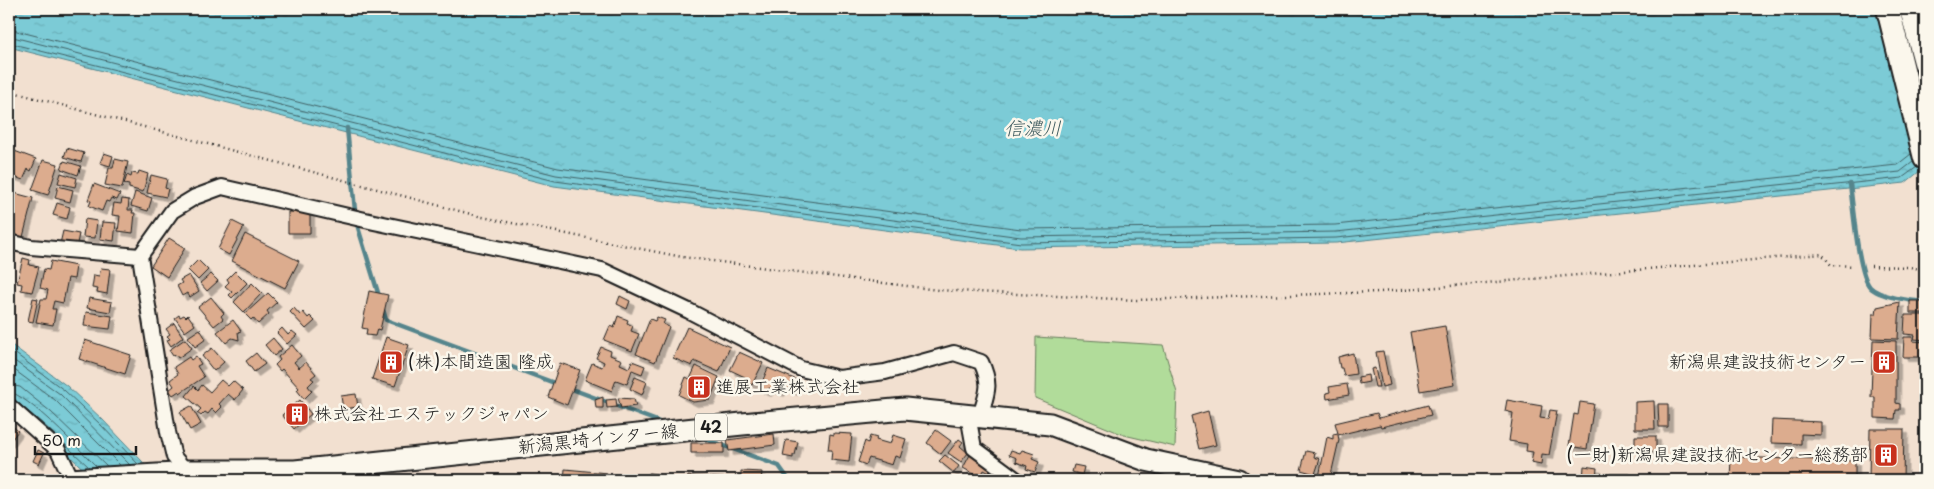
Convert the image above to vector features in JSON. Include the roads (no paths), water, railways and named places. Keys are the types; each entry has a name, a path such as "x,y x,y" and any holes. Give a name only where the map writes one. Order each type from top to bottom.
{"highway":[{"path":"1888,9 1925,158"},
{"path":"1911,9 1925,62"}],"main road":[{"name":"新潟黒埼インター線","path":"71,480 295,470 905,408 1050,424 1146,460 1239,480"}],"street":[{"path":"184,475 174,457 168,432 140,256 172,210 194,197 222,187 374,222 602,270 689,311 801,368 839,378 885,372 954,353 981,362 986,372 989,386 974,416 974,448 1017,480"},
{"path":"9,242 31,247 140,256"},
{"path":"9,406 58,450 71,480"}],"water":[{"name":"信濃川","path":"9,9 1925,9 1925,167 1905,183 1336,243 1020,248 554,186 9,47"},
{"path":"9,343 67,386 103,420 160,480 95,480 39,427 9,402"}],"waterway":[{"path":"347,128 356,221 379,296"},
{"path":"1850,184 1859,254 1862,268 1870,287 1888,296 1925,302"},
{"path":"383,309 386,320 557,384"},
{"path":"569,388 665,424"},
{"path":"700,437 779,466 789,480"}],"place":[{"name":"(株)本間造園 隆成","path":"391,362"},
{"name":"新潟県建設技術センター","path":"1884,362"},
{"name":"進展工業株式会社","path":"699,387"},
{"name":"株式会社エステックジャパン","path":"297,414"},
{"name":"(一財)新潟県建設技術センター総務部","path":"1886,455"}]}
